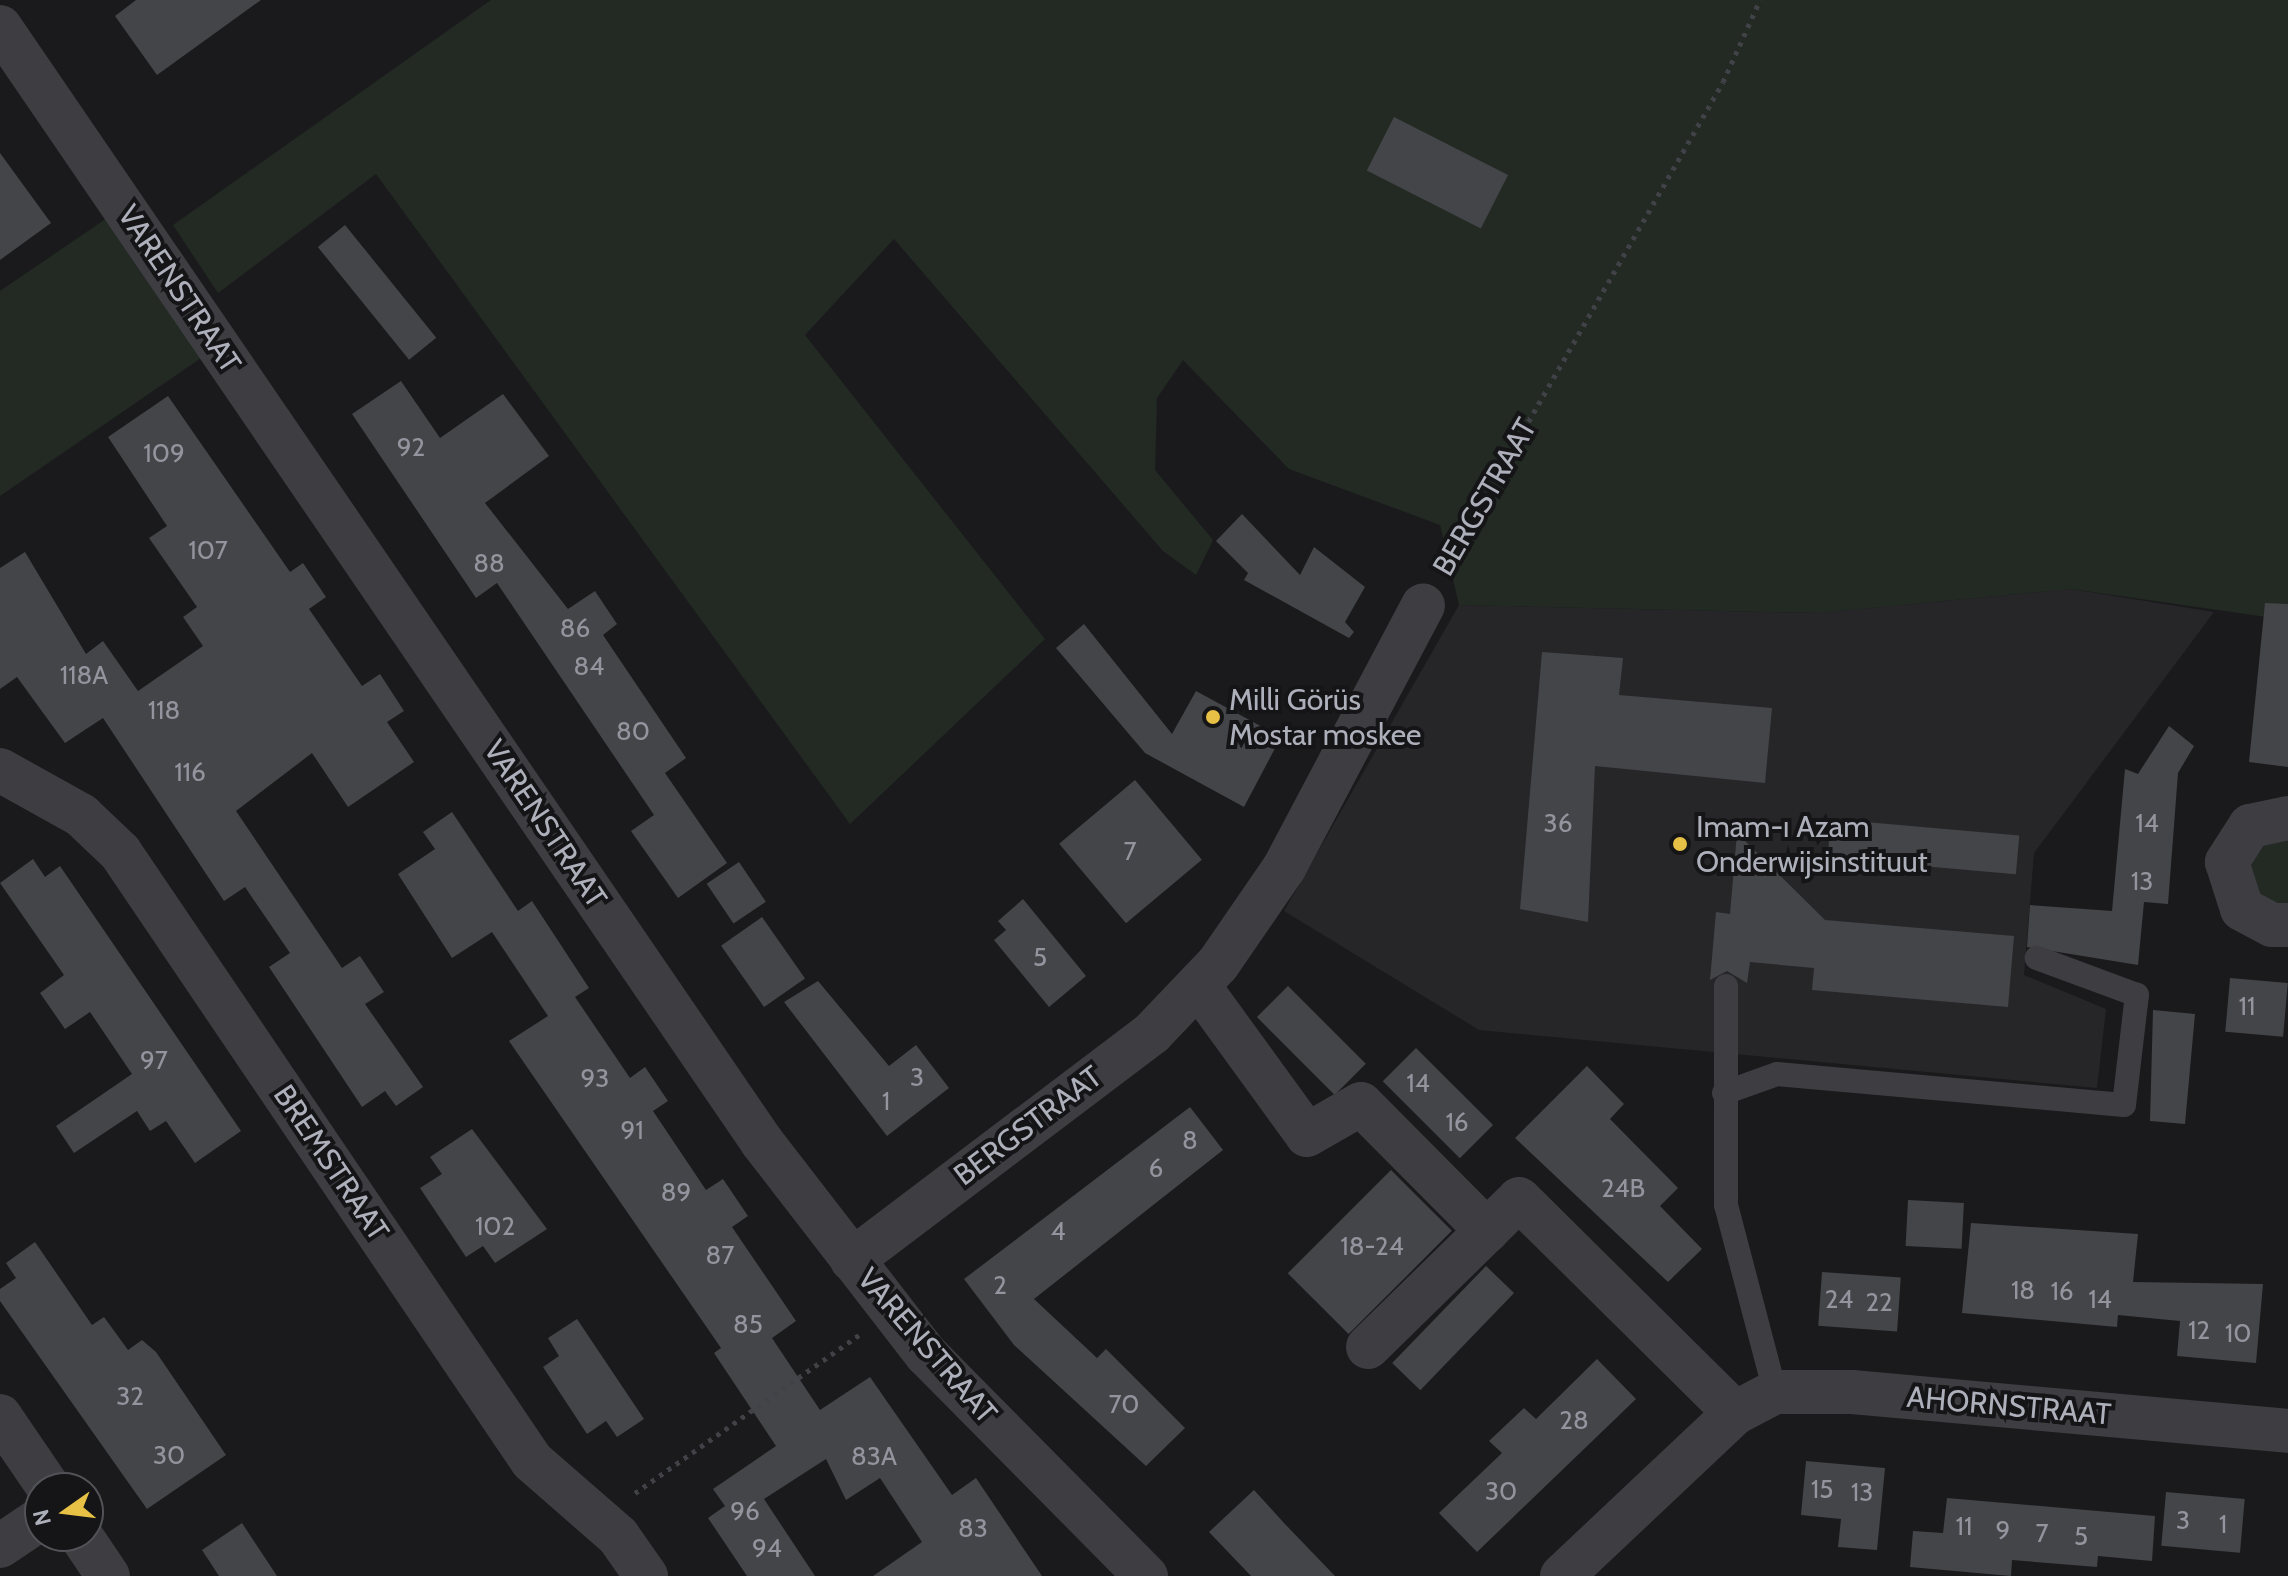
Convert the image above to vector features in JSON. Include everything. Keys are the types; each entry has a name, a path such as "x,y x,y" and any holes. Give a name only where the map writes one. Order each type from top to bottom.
{"street":[{"name":"VARENSTRAAT","path":"0,27 753,1129 891,1311 1146,1576"},
{"name":"BERGSTRAAT","path":"852,1260 1152,1033 1198,985 1284,868 1423,606"},
{"name":"BREMSTRAAT","path":"0,770 81,815 120,852 532,1461 599,1519 646,1576"},
{"path":"2288,818 2250,826 2227,862 2242,909 2272,925 2288,925"},
{"path":"1198,985 1307,1135 1361,1104 1487,1231"},
{"path":"1368,1347 1519,1199 1735,1413"},
{"name":"AHORNSTRAAT","path":"1562,1576 1735,1413 1775,1392 1852,1392 2288,1431"},
{"path":"0,1416 38,1472"},
{"path":"0,1546 24,1530"},
{"path":"92,1552 108,1576"}],"lane":[{"path":"1724,1093 1777,1074 2124,1105 2137,995 2037,958"},
{"path":"1726,986 1726,1205 1736,1263 1775,1392"}],"path":[{"name":"BERGSTRAAT","path":"1423,606 1723,82 1760,0"},
{"path":"599,1519 891,1311"}],"shaded area":[{"path":"491,0 2288,0 2288,620 2071,589 1818,613 1459,605 1440,525 1289,469 1183,360 1157,398 1155,470 1213,540 1196,575 1163,551 894,239 805,335 1045,639 850,824 376,174 218,293 173,225"},
{"path":"107,218 204,356 0,496 0,291"},
{"name":"Imam-ı Azam Onderwijsinstituut","path":"2071,589 2214,612 2034,853 2024,975 2106,1009 2097,1088 1479,1030 1284,911 1459,605 1817,613"},
{"path":"2288,837 2288,904 2277,905 2257,897 2247,858 2253,847"}],"building":[{"path":"136,0 261,0 157,75 115,16"},
{"path":"1394,117 1508,175 1481,229 1367,170"},
{"path":"0,153 51,223 0,260"},
{"path":"345,225 436,338 409,360 318,247"},
{"path":"401,381 440,438 503,394 549,456 485,503 568,609 595,591 617,624 603,635 686,758 665,773 727,863 678,898 631,831 654,815 497,583 476,598 352,414"},
{"path":"168,396 290,572 303,563 326,597 309,609 362,686 380,674 404,711 387,722 414,762 348,807 312,753 236,811 342,968 360,956 384,992 365,1004 423,1087 396,1106 385,1091 362,1107 269,967 290,953 245,887 224,901 103,718 65,743 17,677 0,689 0,568 25,552 86,654 103,641 138,691 203,646 183,617 197,607 149,538 167,526 108,437"},
{"path":"1242,514 1300,575 1314,547 1365,587 1345,622 1354,632 1349,638 1244,580 1248,573 1216,541"},
{"path":"2265,603 2288,604 2288,767 2249,762"},
{"name":"Milli Görüs Mostar moskee","path":"1084,624 1172,734 1196,691 1281,737 1244,807 1145,753 1056,648"},
{"path":"1542,652 1623,658 1619,695 1772,708 1765,783 1595,766 1588,922 1520,909"},
{"path":"2169,726 2194,746 2178,773 2168,904 2144,902 2138,965 2027,947 2030,905 2112,911 2125,769 2138,774"},
{"path":"1135,780 1202,860 1126,923 1059,844"},
{"path":"452,812 518,911 532,901 589,988 575,997 630,1078 645,1067 668,1101 653,1111 706,1190 723,1179 748,1216 732,1227 796,1321 772,1338 820,1410 870,1377 952,1495 976,1478 1042,1576 873,1576 922,1542 880,1478 846,1500 826,1459 764,1499 815,1576 747,1576 708,1518 725,1506 713,1489 776,1446 714,1353 721,1348 509,1041 548,1016 492,932 452,958 398,874 435,849 423,832"},
{"path":"1831,819 2019,835 2016,874 1828,858"},
{"path":"1737,833 1825,920 2014,936 2008,1007 1812,990 1814,968 1750,962 1747,983 1727,971 1710,980 1716,912 1730,914"},
{"path":"33,859 45,877 60,866 241,1131 195,1163 166,1121 150,1131 137,1111 74,1153 56,1126 132,1074 90,1012 65,1029 40,993 64,975 0,883"},
{"path":"739,862 766,902 734,924 707,884"},
{"path":"1023,899 1086,976 1049,1007 994,940 1006,930 998,921"},
{"path":"762,917 805,978 764,1007 721,946"},
{"path":"2230,978 2288,983 2283,1037 2225,1032"},
{"path":"818,981 889,1066 916,1045 949,1088 887,1136 784,1002"},
{"path":"1288,986 1366,1064 1335,1095 1257,1017"},
{"path":"2153,1010 2195,1014 2185,1124 2150,1121"},
{"path":"1416,1048 1493,1125 1460,1158 1383,1081"},
{"path":"1587,1066 1624,1104 1610,1119 1678,1188 1660,1206 1702,1249 1668,1282 1515,1138"},
{"path":"1190,1107 1223,1150 1034,1299 1097,1358 1106,1349 1185,1428 1146,1466 1014,1345 964,1279"},
{"path":"472,1129 547,1229 495,1263 483,1246 466,1257 420,1188 442,1174 430,1157"},
{"path":"1391,1170 1452,1231 1349,1334 1288,1273"},
{"path":"1908,1200 1964,1203 1962,1249 1906,1246"},
{"path":"1971,1223 2138,1234 2133,1282 2263,1284 2256,1363 2177,1356 2180,1321 2118,1315 2117,1327 1962,1313"},
{"path":"35,1242 92,1325 104,1317 128,1350 142,1340 156,1352 226,1455 147,1509 0,1301 0,1289 16,1278 6,1263"},
{"path":"1486,1266 1514,1293 1420,1390 1392,1363"},
{"path":"1822,1272 1901,1278 1897,1331 1818,1326"},
{"path":"577,1319 644,1419 617,1437 606,1421 587,1434 543,1367 559,1356 548,1338"},
{"path":"1597,1359 1636,1399 1477,1552 1439,1513 1502,1453 1489,1441 1524,1408 1536,1419"},
{"path":"1806,1461 1885,1468 1877,1550 1838,1547 1841,1519 1801,1515"},
{"path":"1254,1490 1335,1576 1251,1576 1209,1532"},
{"path":"2166,1492 2245,1499 2240,1553 2161,1546"},
{"path":"1947,1498 2155,1516 2152,1561 2098,1556 2097,1567 2012,1560 2011,1576 1910,1567 1913,1531 1943,1533"},
{"path":"242,1523 277,1576 219,1576 202,1550"}],"place":[{"name":"Milli Görüs Mostar moskee","path":"1213,717"},
{"name":"Imam-ı Azam Onderwijsinstituut","path":"1680,844"}]}
